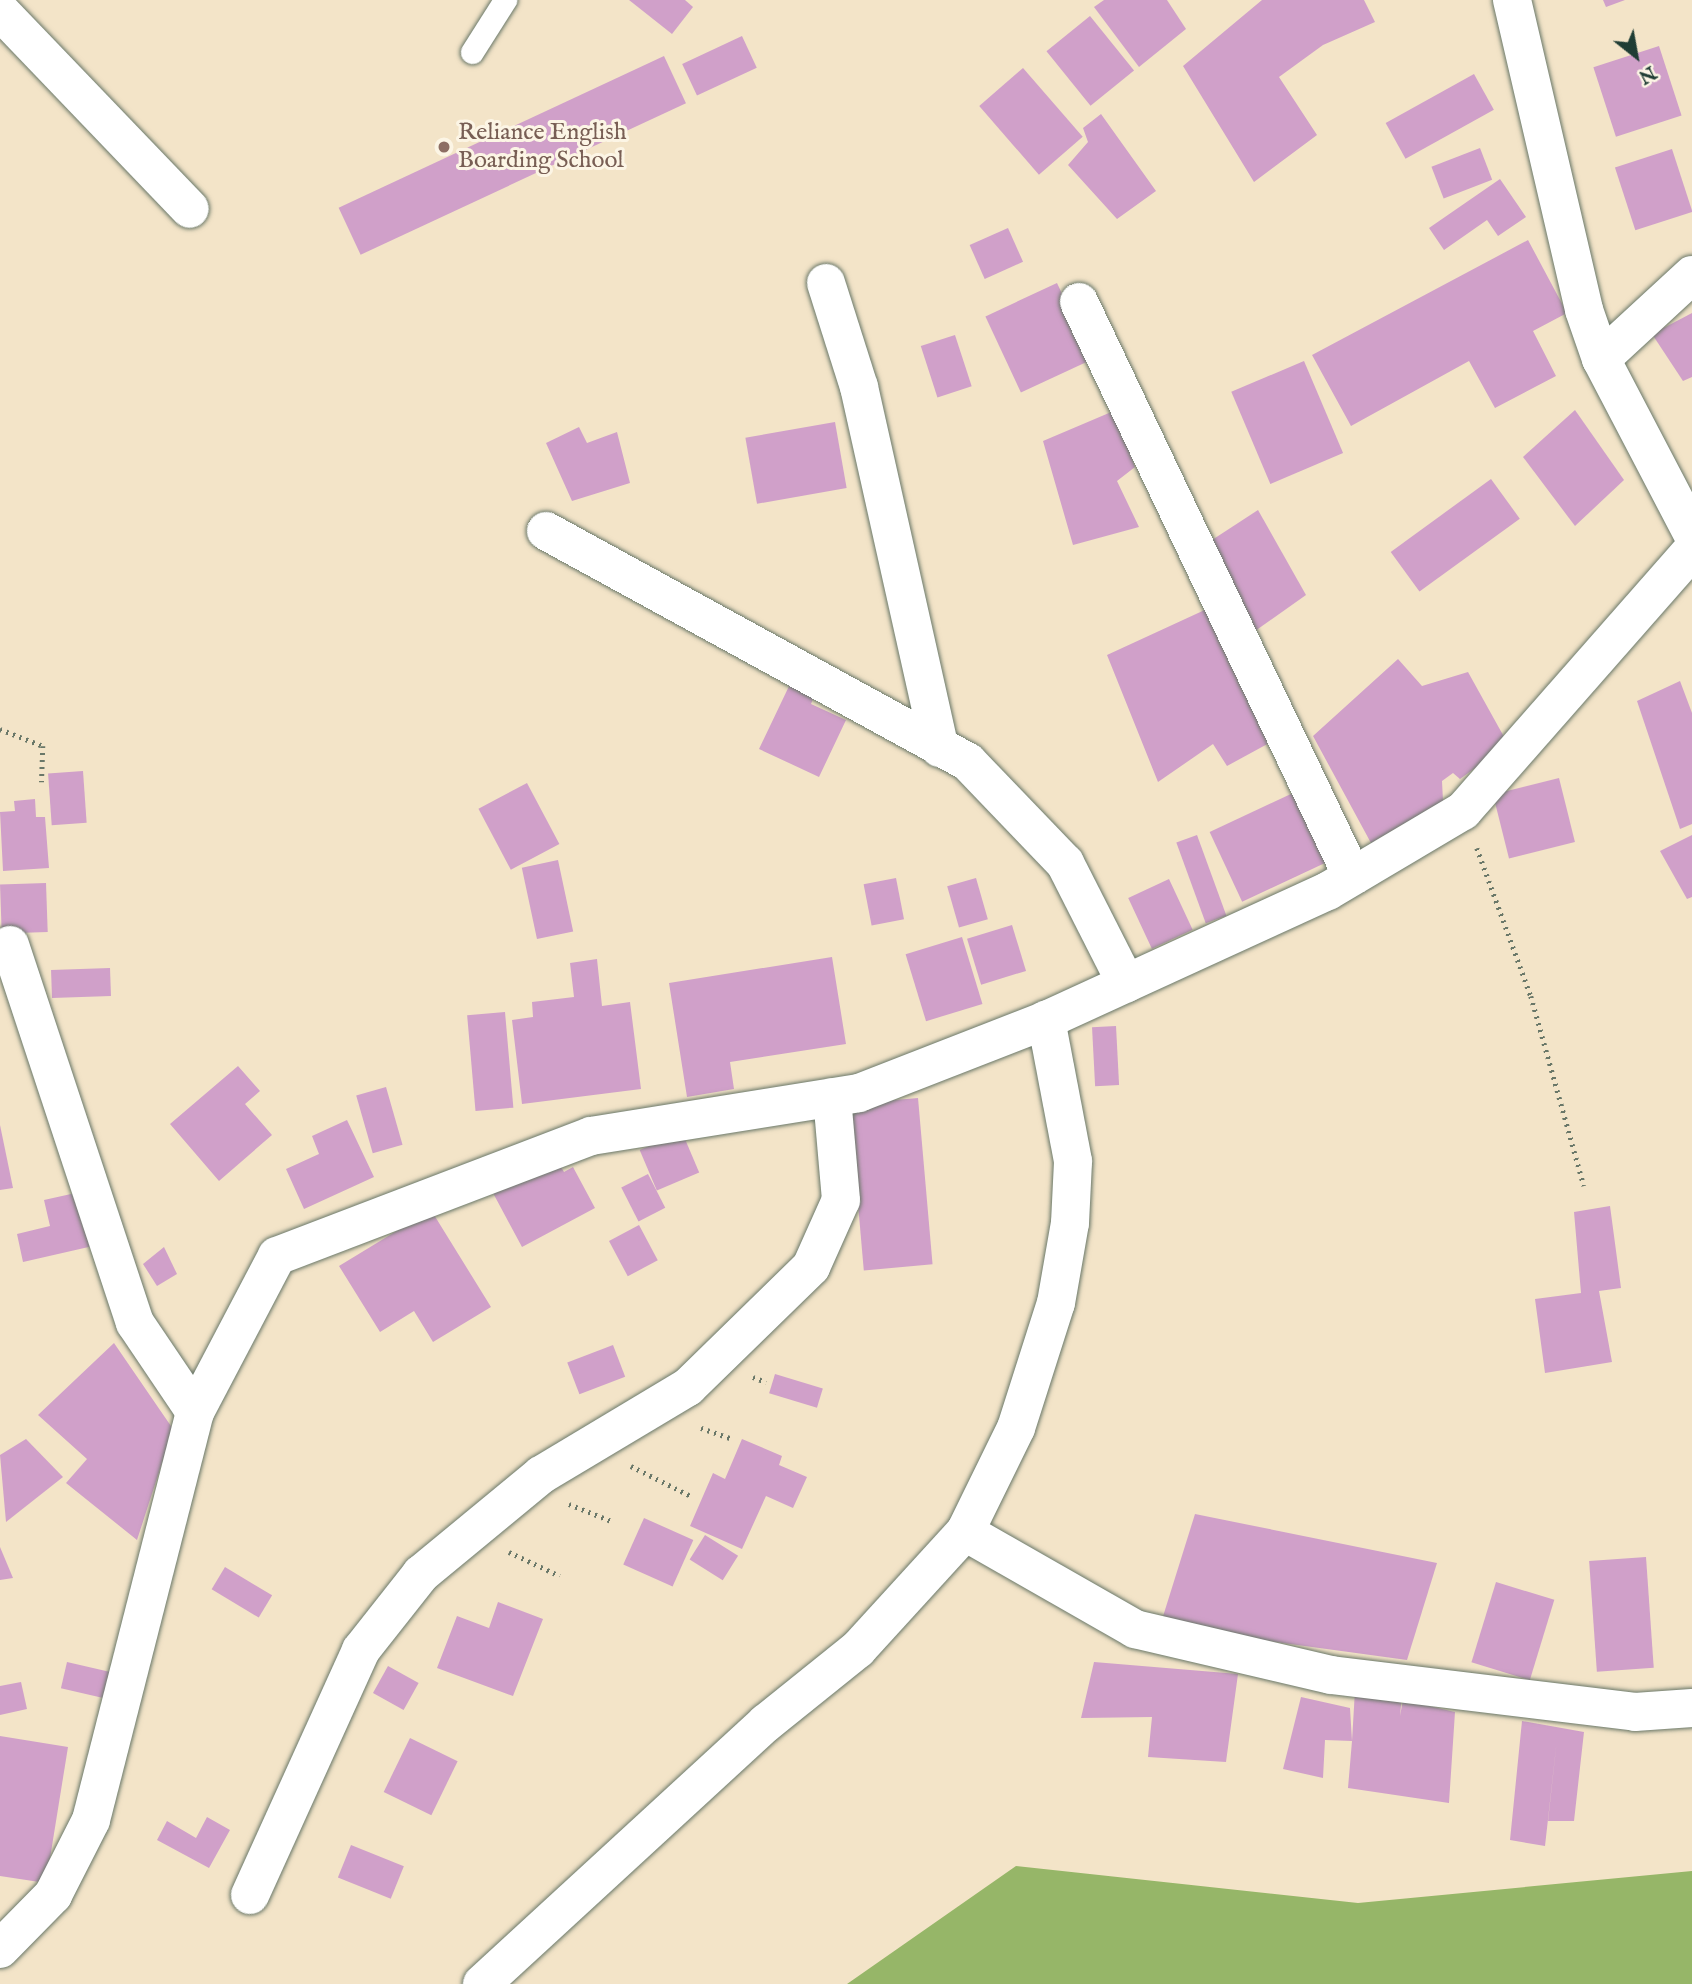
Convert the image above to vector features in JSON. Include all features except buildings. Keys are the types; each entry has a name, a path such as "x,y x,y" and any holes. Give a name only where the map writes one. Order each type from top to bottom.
{"street":[{"path":"1512,0 1601,359 1692,534"},
{"path":"0,11 190,209"},
{"path":"1601,359 1692,275"},
{"path":"826,283 859,387 940,748"},
{"path":"1079,302 1352,876"},
{"path":"546,531 968,762 1065,863 1126,983"},
{"path":"0,1949 53,1895 91,1820 195,1412 276,1256 591,1136 832,1097 1046,1020 1352,876 1463,811 1692,550"},
{"path":"10,945 135,1323 195,1412"},
{"path":"482,1984 766,1723 858,1649 965,1532 1016,1428 1056,1303 1070,1223 1073,1161 1046,1020"},
{"path":"250,1895 361,1650 421,1574 473,1529 590,1446 688,1387 811,1267 841,1200 832,1097"},
{"path":"965,1532 1135,1629 1331,1675 1634,1712 1692,1708"}],"lane":[{"path":"472,52 505,0"}],"path":[{"path":"0,729 43,746 42,782"},
{"path":"1463,811 1531,996 1584,1186"},
{"path":"590,1446 693,1497"},
{"path":"473,1529 559,1576"}],"green space":[{"path":"1016,1866 1358,1903 1692,1871 1692,1984 847,1984"}],"place":[{"name":"Reliance English Boarding School","path":"444,147"}]}
